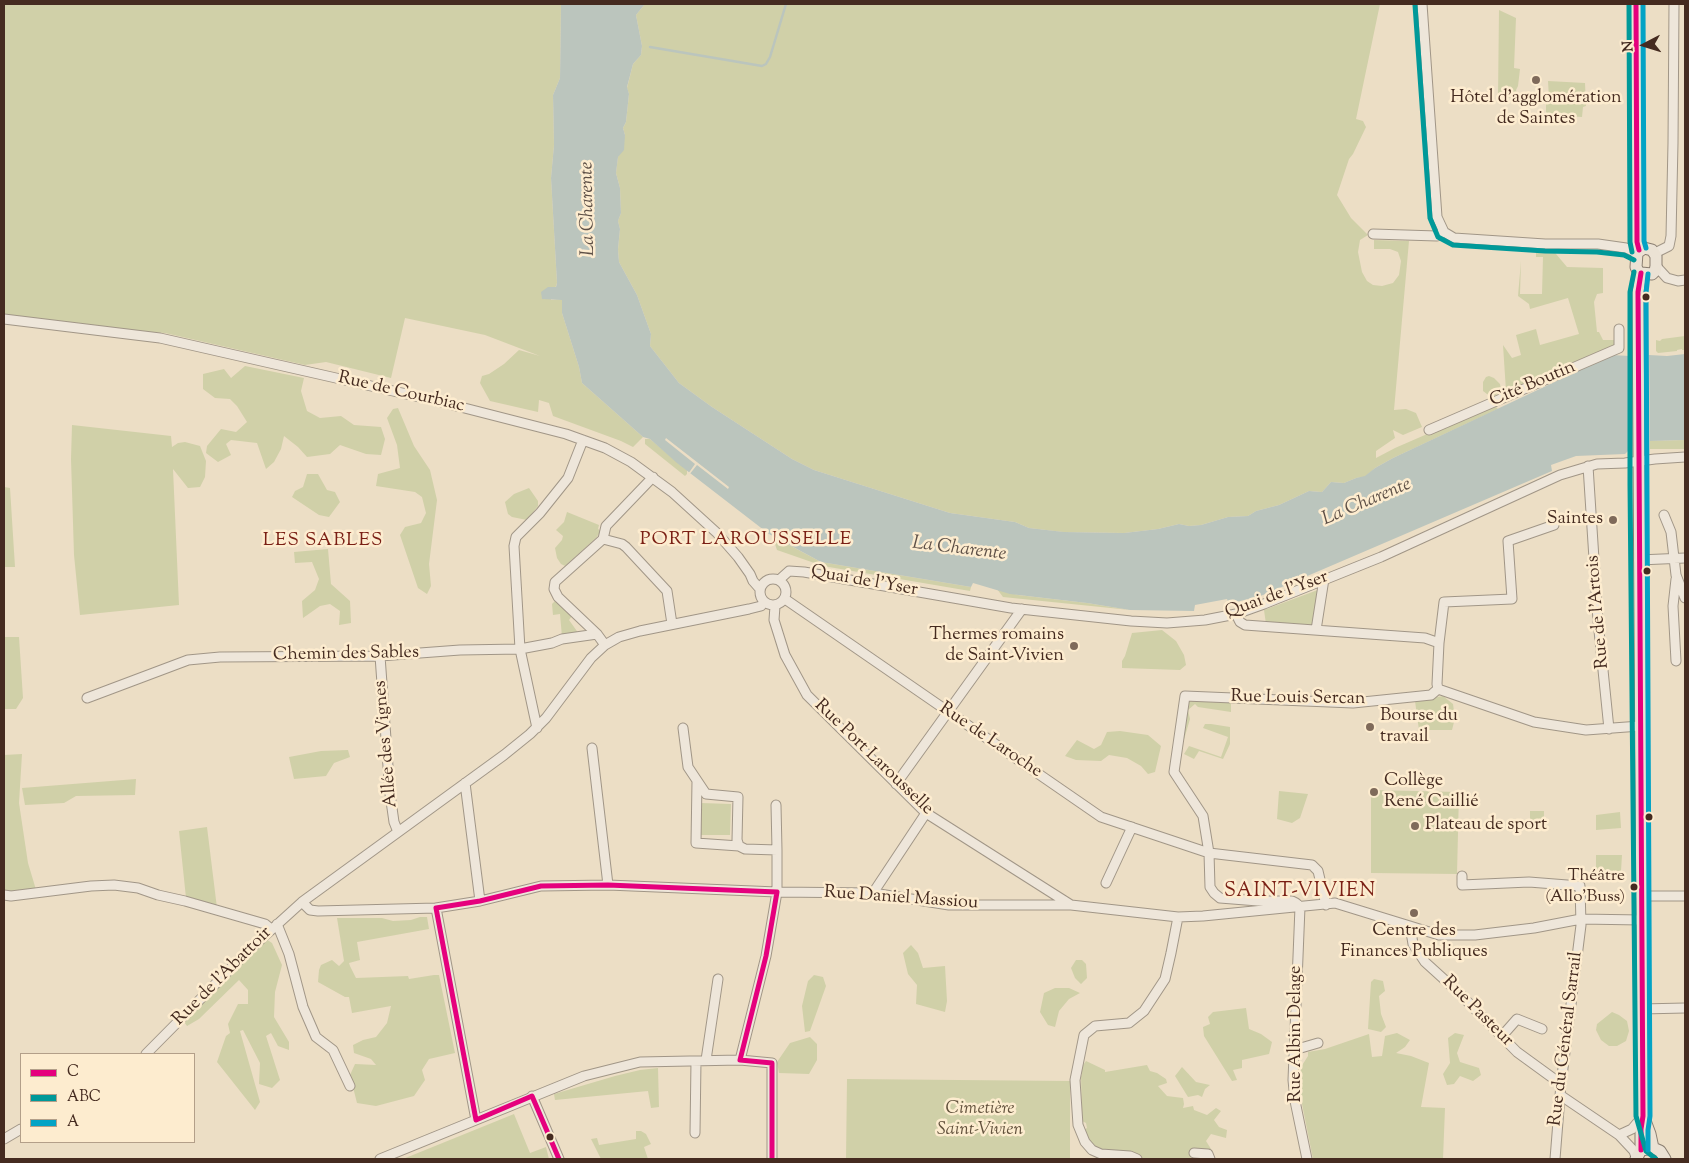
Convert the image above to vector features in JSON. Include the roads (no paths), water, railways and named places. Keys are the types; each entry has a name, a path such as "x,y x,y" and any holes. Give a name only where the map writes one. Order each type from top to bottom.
{"main road":[{"path":"1636,4 1638,251 1636,267 1641,273 1652,274 1656,266 1655,253 1648,248 1638,251"},
{"path":"1641,273 1638,292 1641,1008 1643,1116 1650,1134 1642,1154 1660,1152 1666,1158"}],"street":[{"path":"1422,4 1437,217 1444,232 1454,238 1598,244 1638,251"},
{"path":"1655,253 1669,246 1670,242 1674,4"},
{"path":"1373,234 1437,236 1444,232"},
{"path":"1656,266 1667,278 1678,281 1685,280"},
{"name":"Rue de Courbiac","path":"4,319 160,338 437,400 550,429 583,440 605,448 630,462 672,492 717,533 732,550 760,589"},
{"name":"Cité Boutin","path":"1429,430 1619,348 1619,329"},
{"path":"537,728 520,649 514,546 516,537 540,513 568,478 583,440"},
{"name":"Quai de l'Yser","path":"779,580 789,571 804,572 1022,609 1147,622 1194,622 1236,614 1264,604 1394,550 1548,479 1588,466 1685,457"},
{"name":"Rue de l'Artois","path":"1588,466 1598,621 1609,729"},
{"path":"605,645 597,634 558,597 554,589 556,582 603,539 606,526 653,477"},
{"path":"1664,515 1671,532 1675,559 1676,661"},
{"path":"1554,525 1508,540 1512,600 1444,602 1438,644 1438,689 1534,722 1586,730 1640,726"},
{"path":"603,539 626,547 667,591 672,624"},
{"path":"1640,560 1685,558"},
{"path":"750,574 760,579 779,580 785,586 787,591 785,599 775,606 764,602 760,596 760,589 767,580"},
{"path":"1676,576 1685,598"},
{"path":"1316,630 1324,579"},
{"name":"Rue de Laroche","path":"785,599 1101,816 1209,854 1312,865 1318,871 1326,905"},
{"name":"Rue de l'Abattoir","path":"147,1053 274,927 302,902 504,755 537,728 591,658 605,645 627,634 756,608 764,602"},
{"name":"Rue Port Larousselle","path":"775,606 774,620 785,654 807,695 926,813 1071,906"},
{"path":"896,784 1022,609"},
{"path":"1236,614 1240,622 1245,625 1425,638 1438,644"},
{"name":"Chemin des Sables","path":"87,698 188,660 220,656 380,656 460,650 520,649 552,644 562,639 597,634"},
{"name":"Allée des Vignes","path":"380,656 390,794 394,822 398,832"},
{"name":"Rue Louis Sercan","path":"1209,854 1203,816 1174,772 1185,696 1353,703 1432,695 1438,689"},
{"path":"683,728 688,767 706,794 738,797 737,840 739,846"},
{"path":"592,748 608,885"},
{"path":"698,781 696,843 777,850"},
{"path":"465,783 480,901"},
{"path":"740,1060 766,956 777,892 776,805"},
{"path":"873,893 926,813"},
{"path":"1106,883 1132,827"},
{"path":"1209,854 1210,887 1214,894 1220,898 1292,901 1300,907"},
{"name":"Rue du Général Sarrail","path":"1462,876 1462,885 1530,882 1580,886 1581,919 1561,1084 1555,1159"},
{"path":"4,895 11,896 114,885 138,888 274,927 289,954 302,1007 316,1037 333,1050 350,1086"},
{"name":"Rue Daniel Massiou","path":"302,902 310,910 318,912 436,908 480,901 541,886 608,885 777,892 873,893 949,906 1071,906 1178,917 1335,903 1439,935 1476,936 1581,919 1641,920"},
{"path":"1641,896 1685,896"},
{"name":"Rue Albin Delage","path":"1300,907 1294,1080 1295,1101 1307,1159"},
{"path":"436,908 476,1120"},
{"path":"1137,1159 1130,1156 1101,1154 1092,1150 1085,1142 1078,1125 1075,1080 1084,1035 1095,1026 1129,1023 1144,1011 1165,978 1178,917"},
{"name":"Rue Pasteur","path":"1410,926 1413,944 1425,962 1458,992 1517,1052 1561,1084"},
{"path":"706,1060 718,978"},
{"path":"1641,1008 1685,1008"},
{"path":"1502,1036 1517,1019 1542,1029"},
{"path":"1294,1050 1318,1043"},
{"path":"380,1159 584,1076 632,1063 740,1060 772,1063 772,1159"},
{"path":"695,1133 696,1061"},
{"path":"1560,1095 1619,1135 1634,1151 1642,1154"},
{"path":"532,1096 559,1159"},
{"path":"1619,1135 1632,1129 1643,1116"},
{"path":"4,1139 20,1130"},
{"path":"1194,1153 1208,1154 1210,1159"}],"water":[{"name":"La Charente","path":"561,4 645,4 636,15 642,46 641,55 633,64 627,87 629,94 626,122 623,128 625,135 624,150 618,157 616,173 620,188 621,213 618,221 620,229 619,262 637,295 651,334 650,346 679,383 792,459 814,470 950,513 1015,522 1029,528 1064,532 1124,533 1158,529 1179,524 1189,526 1201,525 1228,517 1248,516 1256,511 1279,505 1309,491 1322,492 1331,482 1344,483 1365,476 1393,458 1612,355 1647,357 1649,355 1685,354 1685,440 1650,441 1650,449 1630,449 1625,454 1576,456 1551,465 1552,471 1263,595 1229,604 1227,599 1195,605 1194,611 1130,610 1010,594 973,583 971,587 821,562 769,534 677,463 650,439 643,437 582,383 579,367 562,313 562,300 542,299 541,292 548,287 556,287 557,283 551,178 554,145 553,95 560,78"}],"waterway":[{"path":"650,47 762,66 766,64 770,57 786,4"}],"place":[{"name":"Hôtel d'agglomération de Saintes","path":"1536,80"},
{"name":"Saintes","path":"1613,520"},
{"name":"Thermes romains de Saint-Vivien","path":"1074,646"},
{"name":"Bourse du travail","path":"1370,727"},
{"name":"Collège René Caillié","path":"1374,792"},
{"name":"Plateau de sport","path":"1415,826"},
{"name":"Théâtre (Allo'Buss)","path":"1634,887"},
{"name":"Centre des Finances Publiques","path":"1414,913"}],"district":[{"name":"PORT LAROUSSELLE","path":"746,541"},
{"name":"LES SABLES","path":"323,542"},
{"name":"SAINT-VIVIEN","path":"1300,893"}],"park label":[{"name":"Cimetière Saint-Vivien","path":"980,1120"}]}
